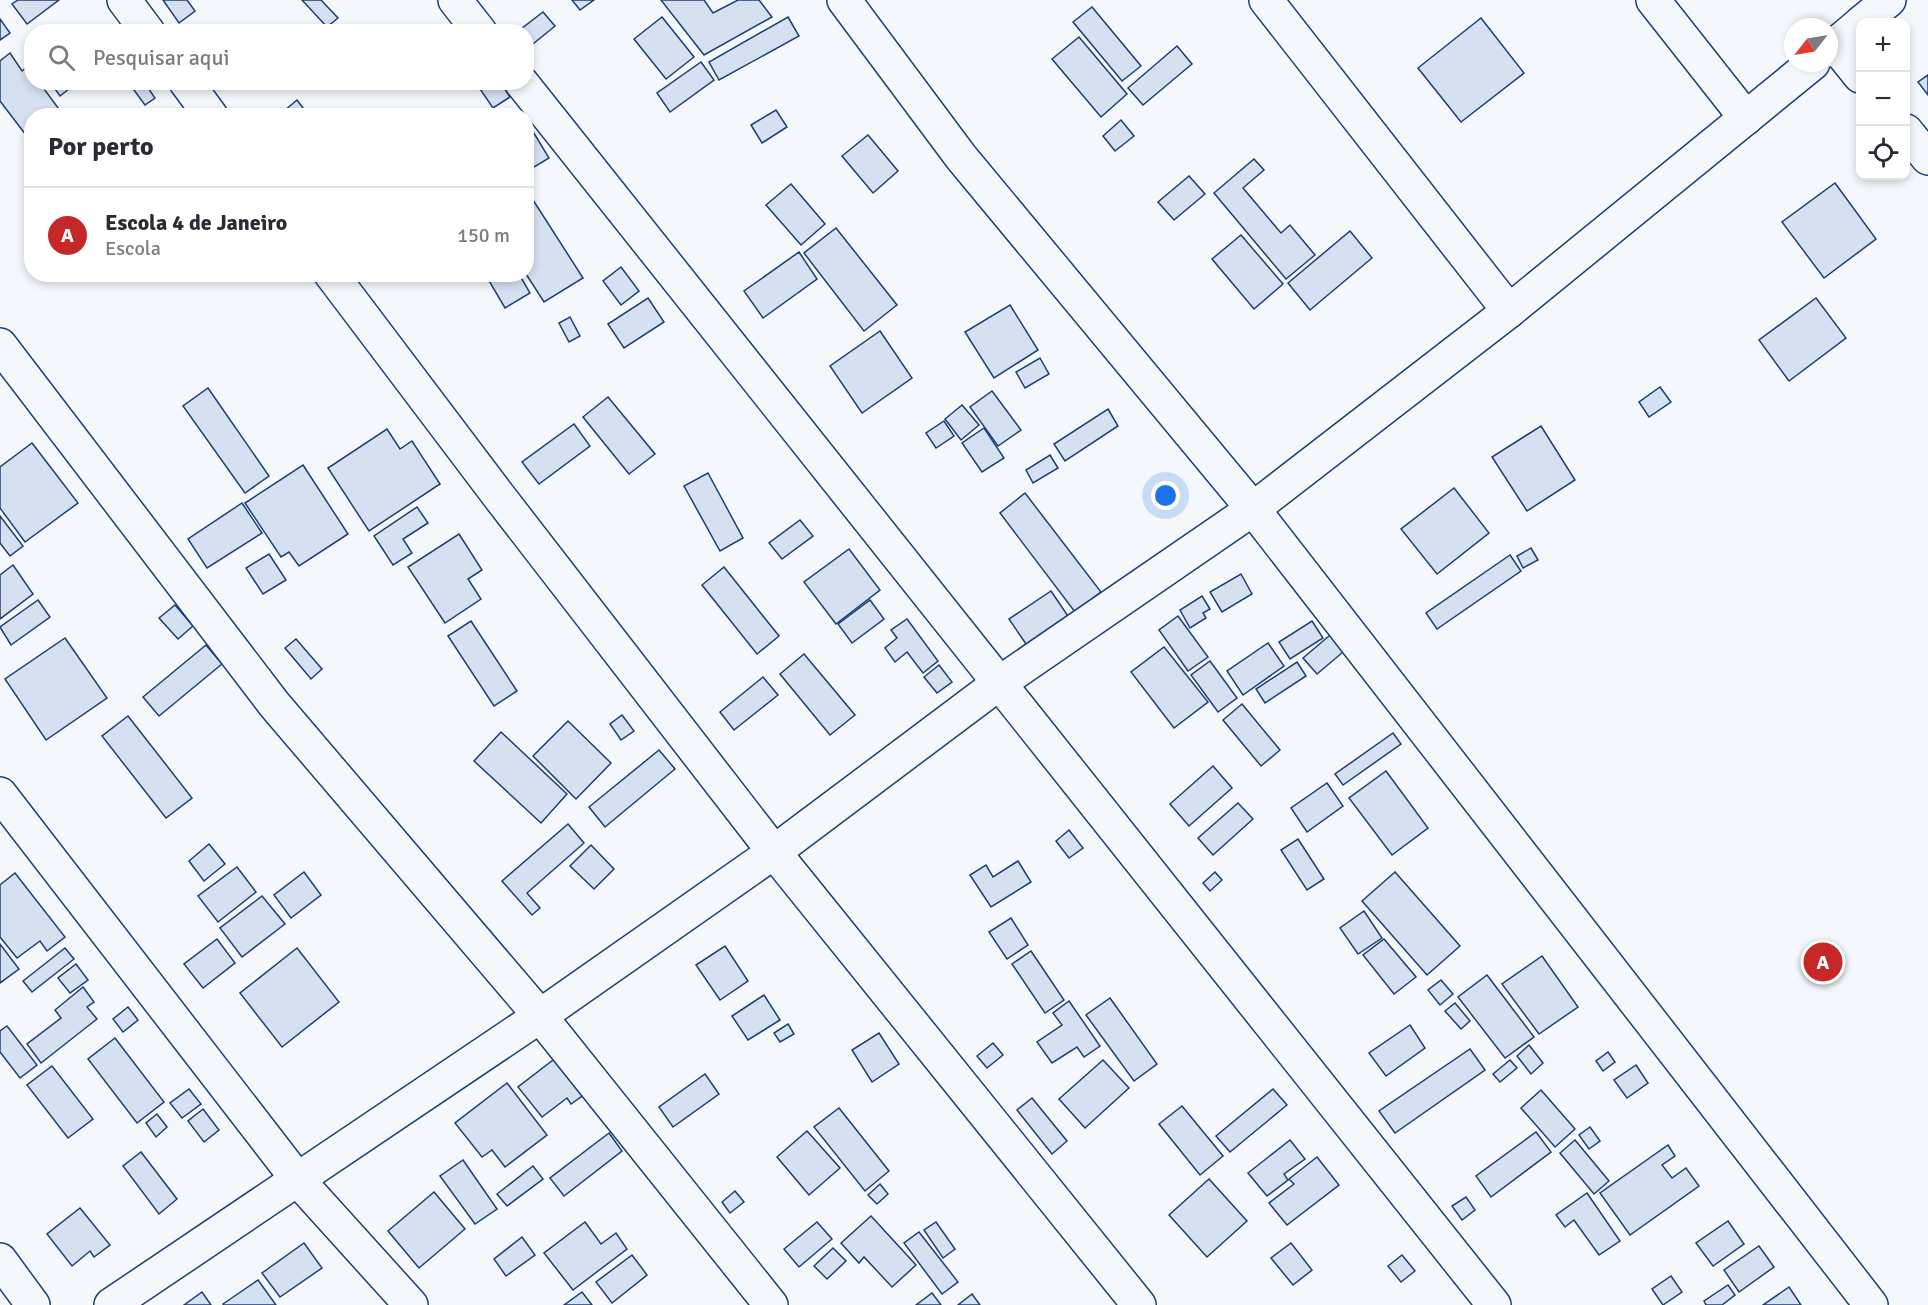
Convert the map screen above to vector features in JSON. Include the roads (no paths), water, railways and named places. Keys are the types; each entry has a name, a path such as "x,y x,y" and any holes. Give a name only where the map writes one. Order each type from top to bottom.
{"street":[{"path":"124,0 142,24"},
{"path":"455,0 474,24"},
{"path":"844,0 961,157 1253,509 1871,1305"},
{"path":"1266,0 1509,311"},
{"path":"1653,0 1746,118"},
{"path":"1867,18 1889,0"},
{"path":"1838,42 1856,27"},
{"path":"1838,60 1856,73"},
{"path":"111,1305 540,1016 774,852 998,684 1253,509 1509,311 1802,72"},
{"path":"192,90 205,108"},
{"path":"527,90 1494,1305"},
{"path":"1910,137 1928,158"},
{"path":"337,282 512,514 774,852 1139,1305"},
{"path":"0,345 274,704 540,1016 771,1305"},
{"path":"0,794 298,1180 411,1305"},
{"path":"0,1260 33,1305"}],"place":[{"name":"Escola 4 de Janeiro","path":"1823,962"}]}
